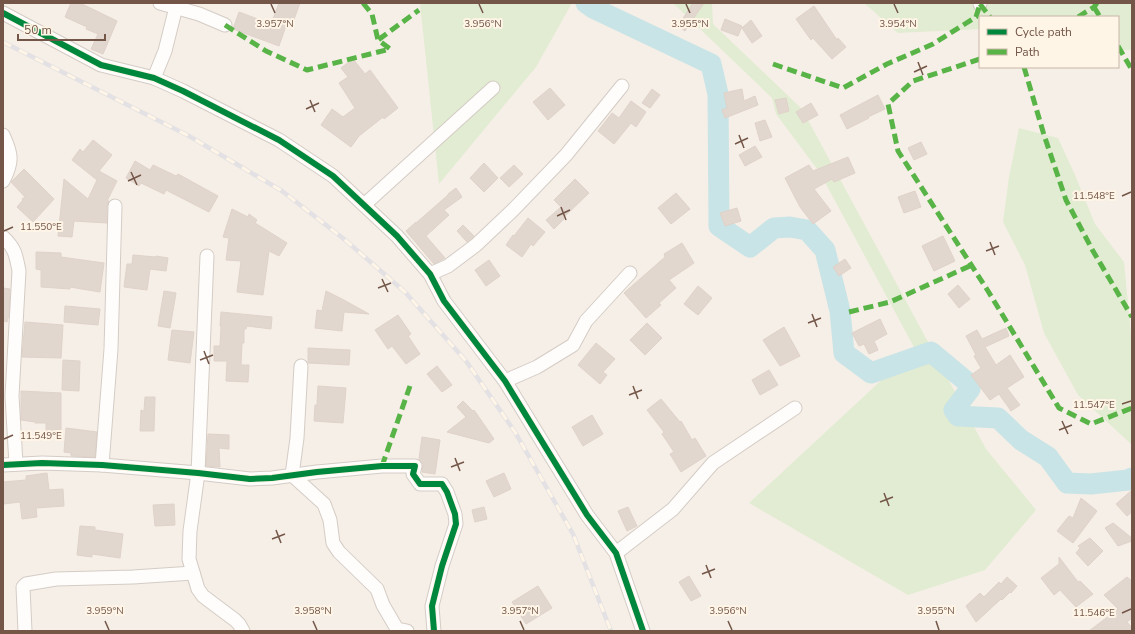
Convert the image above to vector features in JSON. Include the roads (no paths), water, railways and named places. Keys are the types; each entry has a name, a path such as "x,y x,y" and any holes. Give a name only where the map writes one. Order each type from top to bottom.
{"street":[{"path":"160,3 199,14 225,25"},
{"path":"154,78 165,51 176,7"},
{"path":"3,13 101,65 154,78 279,140 333,176 398,236 430,274 444,301 505,381 587,515 616,553 643,631"},
{"path":"430,274 448,266 476,245 512,210 566,155 622,86"},
{"path":"364,205 493,88"},
{"path":"3,135 7,143 11,164 3,181"},
{"path":"102,465 111,349 116,206"},
{"path":"3,237 11,244 16,255 19,271 9,464 42,463 102,465 250,479 382,466 415,466 413,474 420,484 442,484 456,514 456,524 442,566 432,606 434,631"},
{"path":"207,256 198,473 190,531 189,559 198,589 203,596 235,620 244,631"},
{"path":"505,381 537,367 573,345 586,321 630,273"},
{"path":"292,475 297,438 301,366"},
{"path":"616,553 673,509 713,463 795,408"},
{"path":"292,475 324,504 330,520 333,543 339,552 376,589 383,605 397,629 407,631"},
{"path":"25,631 23,587 26,584 56,579 133,577 193,573"}],"waterway":[{"path":"586,3 593,8 711,64 718,94 719,226 750,247 774,228 790,227 807,230 825,250 840,311 844,353 871,373 931,352 967,382 970,389 954,410 958,416 998,418 1021,440 1048,457 1067,483 1091,484 1128,480 1132,478"}],"railway":[{"path":"3,42 189,136 282,191 344,239 405,292 466,361 515,432 573,534 611,631"}]}
